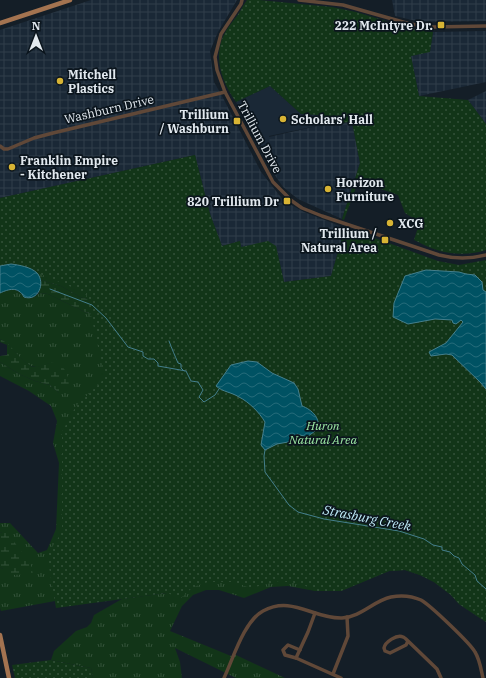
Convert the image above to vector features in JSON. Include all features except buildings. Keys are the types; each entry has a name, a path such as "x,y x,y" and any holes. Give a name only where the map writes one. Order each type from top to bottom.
{"main road":[{"path":"0,23 70,0"},
{"path":"0,635 9,678"}],"street":[{"name":"Trillium Drive","path":"242,0 220,34 217,44 217,70 225,92 273,182 292,201 302,208 322,216 439,255 468,259 486,255"},
{"path":"299,0 343,5 410,24 432,27 486,26"},
{"name":"Washburn Drive","path":"0,146 8,148 34,138 225,92"},
{"path":"224,678 246,628 261,612 272,607 283,605 292,606 336,618 355,615 391,597 407,596 420,600 430,606 472,648 478,657 484,677"},
{"path":"296,658 308,632 314,613"},
{"path":"332,674 348,636 347,617"},
{"path":"408,642 406,645 390,653 385,652 384,648 386,643 401,636 408,642 437,668 441,678"},
{"path":"300,650 288,645 283,650 285,655 296,658 342,678"}],"shaded area":[{"path":"91,0 237,0 218,32 210,51 214,82 261,172 284,201 304,212 345,228 331,276 284,282 276,246 241,247 240,241 222,246 210,214 195,155 0,198 0,30"},
{"path":"392,0 486,0 486,21 421,22 395,16"},
{"path":"486,31 486,82 419,96 411,56 430,51 433,32"},
{"name":"Scholars' Hall","path":"270,86 301,114 318,115 326,124 269,136 271,144 258,146 236,102"},
{"path":"486,91 486,124 468,100"},
{"path":"335,122 339,124 352,122 360,163 342,219 298,199 283,187 258,146 270,144 269,137"}],"green space":[{"path":"247,0 332,7 356,12 409,28 433,32 430,52 411,56 419,96 468,100 486,124 486,250 468,254 455,254 428,247 414,240 419,224 416,220 405,213 398,195 381,189 374,184 358,182 344,220 342,219 360,163 352,122 326,124 318,115 301,114 270,86 236,102 226,85 220,68 219,58 222,40 226,31"},
{"name":"Huron Natural Area","path":"195,155 210,214 222,246 240,241 241,247 268,241 276,246 284,282 331,276 345,228 438,261 459,265 486,260 486,622 459,604 451,595 434,582 405,570 389,571 341,591 315,591 302,584 279,581 251,588 232,582 208,582 193,587 181,598 167,593 56,608 49,567 49,552 62,532 62,432 76,406 105,378 86,293 21,266 0,264 0,198"},
{"path":"0,255 94,281 90,300 80,297 61,286 40,280 39,276 11,264 0,266"},
{"path":"40,280 61,286 80,297 90,300 101,316 85,312 48,294 39,293"},
{"path":"10,289 20,292 24,297 28,298 32,298 39,293 48,294 85,312 101,316 118,400 64,546 52,569 55,601 1,611 0,567 3,569 2,532 0,533 0,523 10,523 38,553 47,550 56,529 59,463 53,443 57,421 51,406 29,391 0,376 0,362 19,374 35,381 50,385 59,393 50,363 38,367 28,364 0,339 0,293"},
{"path":"0,339 5,342 22,360 33,367 38,367 49,363 60,365 68,377 68,392 59,393 50,385 35,381 19,374 0,362 0,356 7,355 7,345 0,342"},
{"path":"143,482 385,541 486,622 459,604 451,595 434,582 405,570 389,571 341,591 315,591 288,586 271,587 244,598 219,590 206,590 193,595 182,606 170,631 231,656 236,655 285,678 236,678 175,648 180,662 182,678 93,678 91,668 51,660 54,651 76,631 87,627 91,623 94,615 122,599 167,593"},
{"path":"7,532 31,565 33,574 12,575 0,567 0,533"},
{"path":"51,660 91,668 93,678 15,678 12,665"}],"water":[{"path":"11,264 28,268 37,273 40,277 41,286 37,294 29,298 24,297 19,291 13,289 0,293 0,266"},
{"path":"426,270 459,272 475,275 482,282 483,290 486,292 486,389 452,355 446,354 431,356 429,352 446,343 463,322 461,320 456,324 453,323 452,320 435,319 408,324 393,317 394,303 405,276"},
{"path":"248,361 257,362 272,373 294,383 298,389 302,406 312,412 317,419 318,423 315,431 307,437 297,434 288,442 277,444 265,450 261,445 265,422 260,415 243,399 221,390 216,386 231,365"}],"waterway":[{"path":"50,289 92,305 106,318 128,347 143,352 143,356 148,359 154,359 158,363 158,366 186,371 191,381 198,382 203,390 199,397 204,402 215,395 219,389"},
{"path":"169,341 178,363 181,364 181,368 184,371"},
{"name":"Strasburg Creek","path":"265,450 265,472 289,505 298,512 324,519 399,531 424,539 433,545 442,547 442,550 450,552 459,558 462,564 475,575 477,581 486,589"}],"place":[{"name":"222 McIntyre Dr.","path":"441,25"},
{"name":"Mitchell Plastics","path":"60,81"},
{"name":"Scholars' Hall","path":"283,119"},
{"name":"Trillium / Washburn","path":"237,121"},
{"name":"Franklin Empire - Kitchener","path":"12,167"},
{"name":"Horizon Furniture","path":"328,189"},
{"name":"820 Trillium Dr","path":"287,201"},
{"name":"XCG","path":"390,223"},
{"name":"Trillium / Natural Area","path":"385,240"}]}
